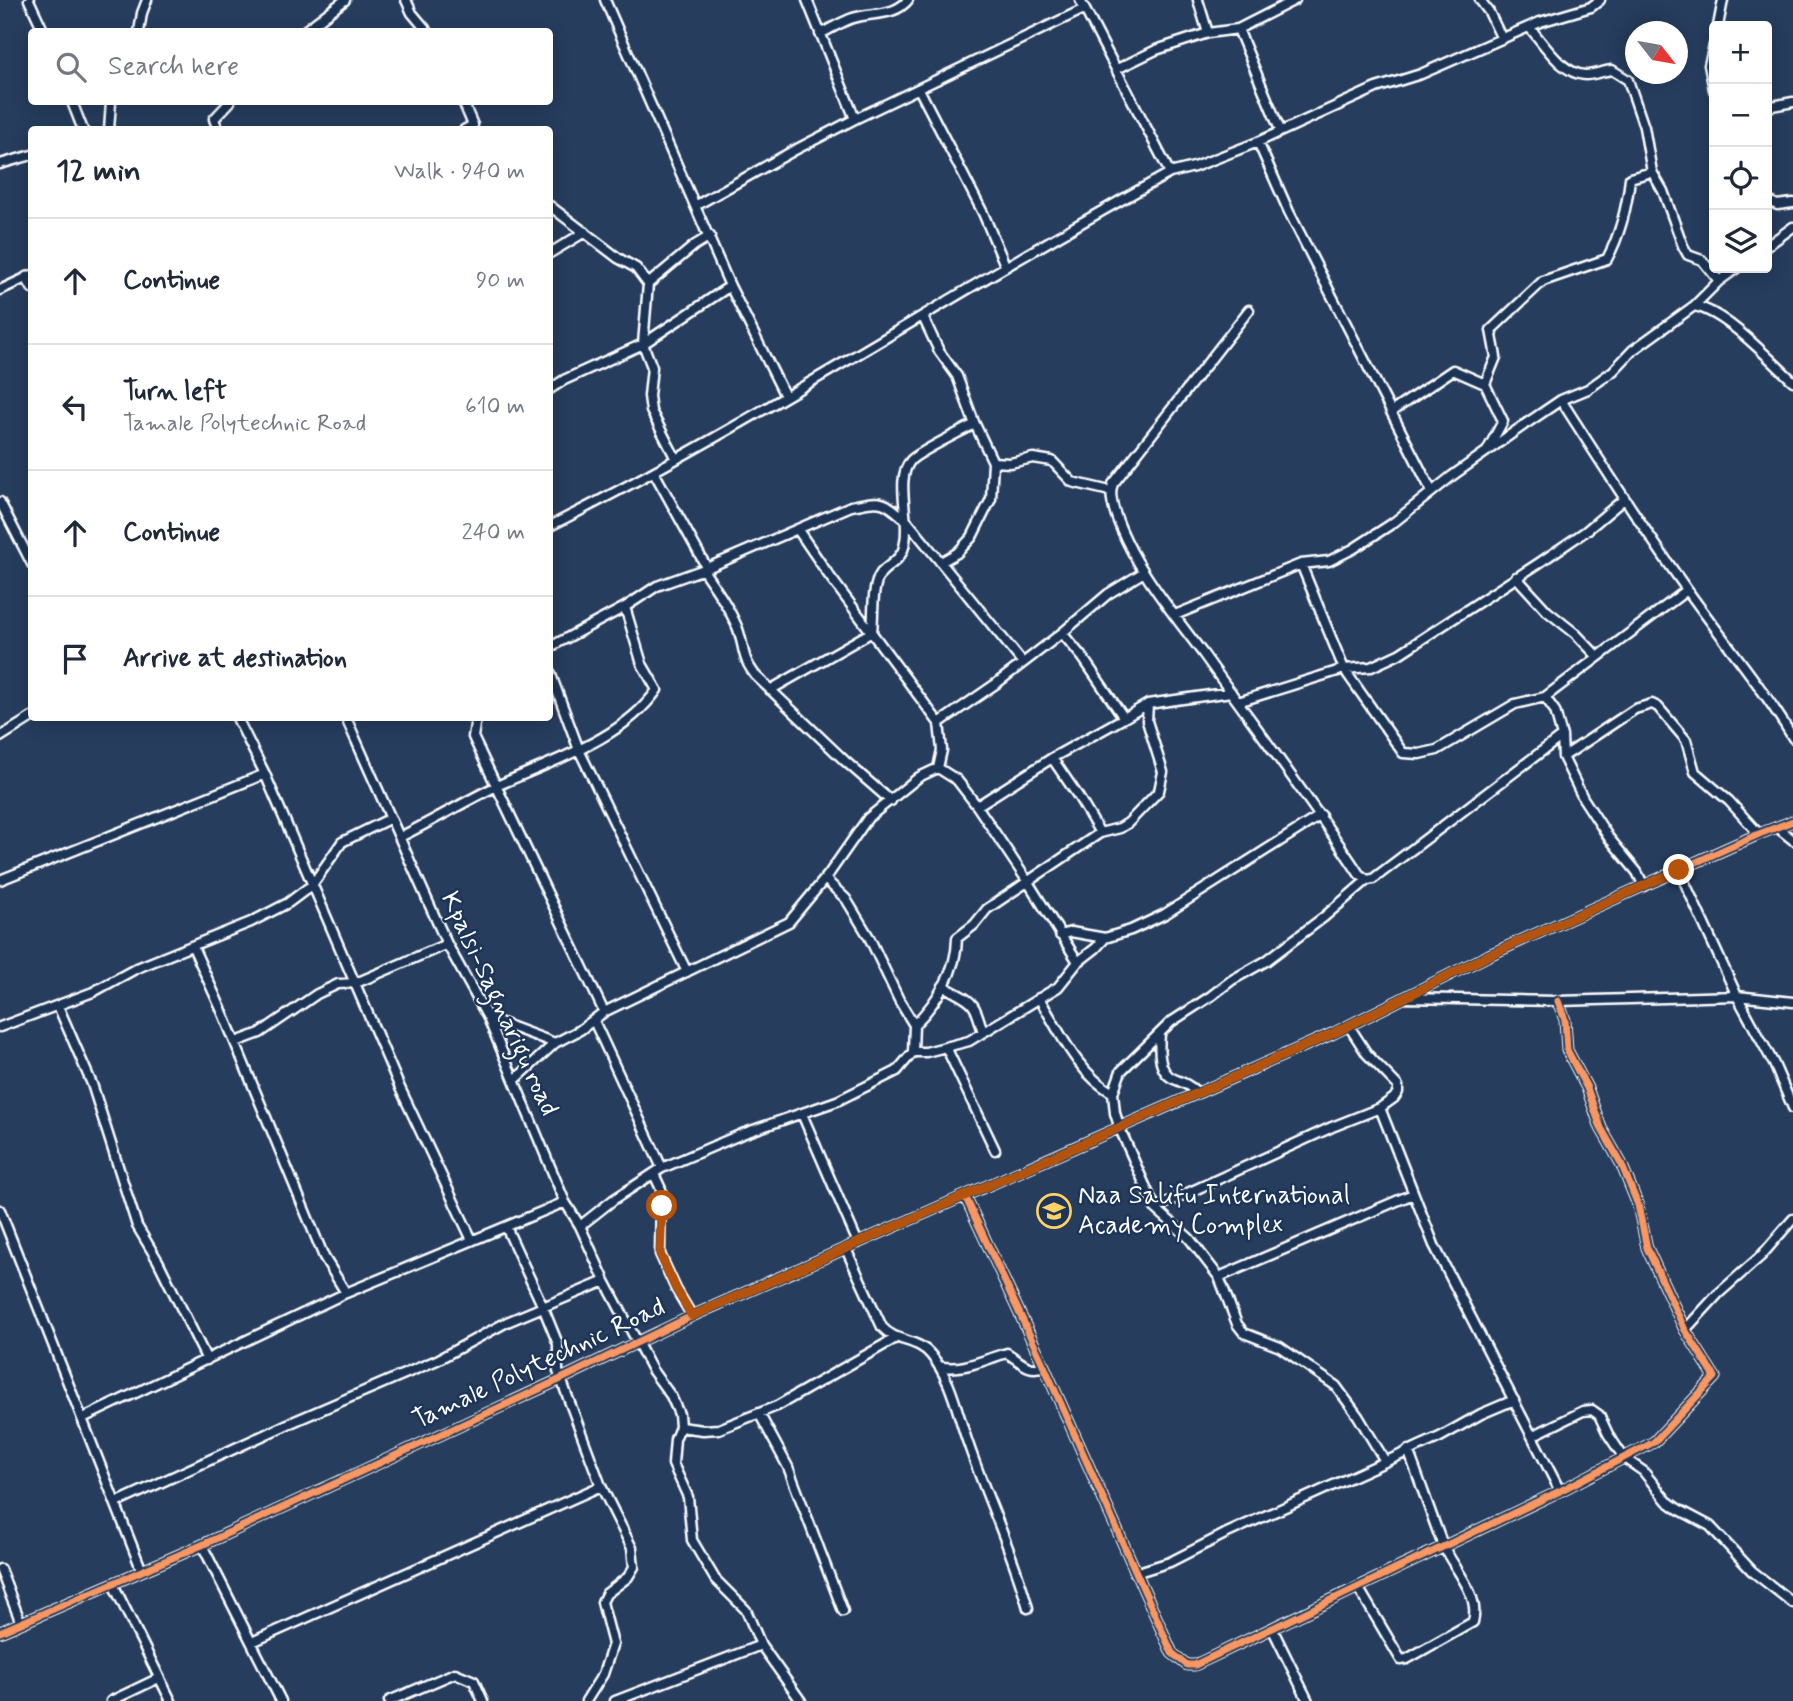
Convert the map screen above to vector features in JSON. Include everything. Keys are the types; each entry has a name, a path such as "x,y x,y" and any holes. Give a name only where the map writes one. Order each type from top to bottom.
{"street":[{"path":"29,0 42,28"},
{"path":"140,0 142,13"},
{"path":"140,28 147,0"},
{"path":"308,28 345,0"},
{"path":"406,0 412,13 425,28"},
{"path":"605,0 730,286 785,396"},
{"path":"807,0 855,120"},
{"path":"820,34 866,14 888,13 908,0"},
{"path":"1080,0 1170,173"},
{"path":"1198,0 1208,33"},
{"path":"1117,69 1156,50 1208,33 1238,29 1295,0"},
{"path":"1480,0 1502,39"},
{"path":"553,524 654,472 923,317 1005,265 1170,173 1194,167 1258,142 1376,88 1421,74 1540,22 1591,7 1600,0"},
{"path":"1719,21 1723,0"},
{"path":"695,206 793,151 1084,9"},
{"path":"1530,28 1555,58 1573,73 1586,75 1612,69 1628,80 1644,127 1652,172 1663,191 1688,255 1702,260 1719,281"},
{"path":"1238,29 1280,130"},
{"path":"919,89 973,191 1005,265"},
{"path":"1772,106 1793,102"},
{"path":"73,105 81,126"},
{"path":"109,126 111,105"},
{"path":"217,126 214,119 227,105"},
{"path":"464,105 475,126"},
{"path":"1258,142 1289,212 1432,492"},
{"path":"0,164 28,156"},
{"path":"1485,384 1496,357 1491,330 1543,281 1607,259 1618,239 1627,208 1630,178 1652,172"},
{"path":"1772,202 1777,205 1793,203"},
{"path":"553,208 618,258 636,268 648,284 643,344 653,367 649,396 651,411 676,459"},
{"path":"1772,242 1793,227"},
{"path":"553,251 585,232"},
{"path":"648,284 710,236"},
{"path":"1175,615 1301,564 1329,561 1353,550 1561,400 1588,389 1613,371 1633,350 1694,306 1730,273"},
{"path":"0,290 28,276"},
{"path":"553,386 643,344 730,286"},
{"path":"1694,306 1707,308 1728,322 1793,381"},
{"path":"1110,491 1249,310"},
{"path":"923,317 939,351 957,376 993,462 991,499 983,518 972,537 957,553 941,562"},
{"path":"1391,412 1452,370 1485,384 1503,421 1486,452"},
{"path":"1561,400 1624,499 1776,710 1793,738"},
{"path":"872,632 876,582 883,571 897,561 902,553 907,521 902,477 912,459 974,422"},
{"path":"993,462 1010,463 1033,458 1052,461 1072,482 1110,491"},
{"path":"654,472 731,614 747,665 845,761 891,801"},
{"path":"1110,491 1117,519 1144,572 1321,815 1359,874 1367,880"},
{"path":"1238,702 1344,669 1371,667 1399,654 1586,531 1624,499"},
{"path":"0,502 28,556"},
{"path":"553,645 625,607 657,586 705,569 850,506 873,502 886,503 907,521 1023,663"},
{"path":"514,1080 555,1042 594,1021 604,1012 789,922 825,879 868,818 919,777 937,768 942,750 939,723 828,575 798,530"},
{"path":"1301,564 1344,669 1403,753 1419,754 1437,750 1515,704 1545,697 1687,590"},
{"path":"939,723 1023,663 1108,594 1144,572"},
{"path":"1516,577 1547,611 1576,634 1597,656"},
{"path":"400,837 498,786 579,750 629,720 647,705 657,690 642,664 625,607"},
{"path":"770,690 872,632"},
{"path":"1062,633 1083,658 1124,718"},
{"path":"553,680 579,750 687,972"},
{"path":"977,806 1052,758 1148,704 1231,692"},
{"path":"1545,697 1555,711 1562,736 1563,757 1583,798 1609,838 1637,872 1644,886"},
{"path":"915,1025 931,1009 943,986 957,952 957,938 974,926 987,909 1100,833 1128,823 1159,791 1163,772 1147,721 1148,704"},
{"path":"1563,757 1635,709 1651,704 1658,707 1682,734 1691,751 1695,772 1729,801 1759,834"},
{"path":"0,737 28,720"},
{"path":"238,721 265,774 400,1088 472,1240"},
{"name":"Kpalsi-Sagnarigu road","path":"347,721 447,944 488,1018 565,1202 580,1226 605,1281 652,1370 671,1396 679,1414 680,1427"},
{"path":"475,721 473,737 604,1012"},
{"path":"1385,1461 1336,1386 1280,1347 1244,1333 1237,1324 1219,1277 1189,1238 1155,1208 1120,1129 1113,1093 1121,1070 1171,1022 1232,980 1266,961 1367,880 1373,879 1562,736"},
{"path":"1052,758 1100,833"},
{"path":"937,768 957,780 977,806 1078,962"},
{"path":"0,880 265,774"},
{"path":"1060,935 1071,932 1105,938 1131,930 1165,914 1321,815"},
{"path":"0,1027 117,981 137,968 193,947 288,903 312,885 342,842 391,818"},
{"name":"Tamale Polytechnic Road","path":"0,1632 202,1545 692,1316 1120,1129 1349,1026 1489,955 1793,821"},
{"path":"1778,828 1793,840"},
{"path":"1679,870 1737,996 1774,1064 1793,1108"},
{"path":"580,1226 613,1200 662,1168 742,1134 837,1101 897,1070 913,1052 915,1025 900,1002 869,937 846,899 825,879"},
{"path":"913,1052 926,1052 969,1041 1065,980 1078,962 1105,938"},
{"path":"236,1042 260,1032 338,984 356,983 447,944"},
{"path":"193,947 236,1042 324,1257 346,1293"},
{"path":"943,986 963,995 977,1008 982,1033"},
{"path":"1402,998 1558,1001 1737,996 1793,1002"},
{"path":"1040,998 1083,1069 1100,1086 1113,1093"},
{"path":"965,1196 1172,1653 1187,1665 1195,1665 1560,1491 1654,1442 1716,1377 1685,1330 1647,1248 1638,1205 1567,1049 1565,1020 1558,1001"},
{"path":"58,1006 92,1084 137,1227 158,1261 207,1360"},
{"path":"488,1018 555,1042"},
{"path":"594,1021 662,1168"},
{"path":"1155,1208 1332,1127 1380,1108 1394,1098 1398,1086 1367,1054 1349,1026"},
{"path":"1160,1033 1162,1068 1167,1075 1188,1084 1198,1093"},
{"path":"946,1047 995,1150"},
{"path":"1380,1108 1434,1245 1560,1491"},
{"path":"802,1114 858,1242"},
{"path":"654,1174 661,1189 660,1254 692,1316"},
{"path":"1219,1277 1413,1194"},
{"path":"83,1418 346,1293 565,1202"},
{"path":"0,1210 142,1571"},
{"path":"1685,1330 1718,1294 1761,1256 1793,1219"},
{"path":"506,1227 558,1344 561,1379 601,1486 632,1548 634,1567 628,1577 606,1594 602,1602 613,1644 603,1674 586,1701"},
{"path":"846,1250 882,1327 896,1338 918,1342 939,1366 954,1397 967,1441 1018,1572 1028,1608"},
{"path":"116,1503 276,1429 436,1360 507,1322 605,1281"},
{"path":"801,1701 761,1645 746,1610 715,1579 692,1540 688,1497 673,1464 675,1440 680,1427 719,1429 778,1406 896,1338"},
{"path":"939,1366 960,1367 1007,1353 1030,1369 1044,1366"},
{"path":"1135,1573 1171,1562 1225,1534 1514,1400"},
{"path":"1532,1436 1583,1411 1592,1410 1599,1415 1624,1458 1643,1471 1667,1501 1710,1526 1752,1572 1793,1603"},
{"path":"759,1413 789,1466 843,1611"},
{"path":"1358,1587 1401,1660 1473,1622 1475,1615 1467,1583 1443,1546 1408,1450"},
{"path":"252,1642 601,1486"},
{"path":"202,1545 281,1701"},
{"path":"0,1569 21,1623"},
{"path":"113,1584 171,1701"},
{"path":"1272,1628 1308,1701"},
{"path":"615,1701 761,1645"},
{"path":"389,1701 455,1674 474,1681 483,1701"},
{"path":"111,1701 159,1678"}],"cycle path":[{"path":"0,1632 202,1545 692,1316 1334,1033 1489,955 1793,821"},
{"path":"965,1196 1172,1653 1187,1665 1195,1665 1560,1491 1654,1442 1715,1377 1685,1330 1647,1248 1638,1205 1621,1163 1601,1128 1587,1088 1567,1050 1565,1020 1558,1001"}],"place":[{"name":"Naa Salifu International Academy Complex","path":"1054,1211"}],"route":[{"path":"662,1206 660,1254 692,1316 1334,1033 1489,955 1679,870"}]}
